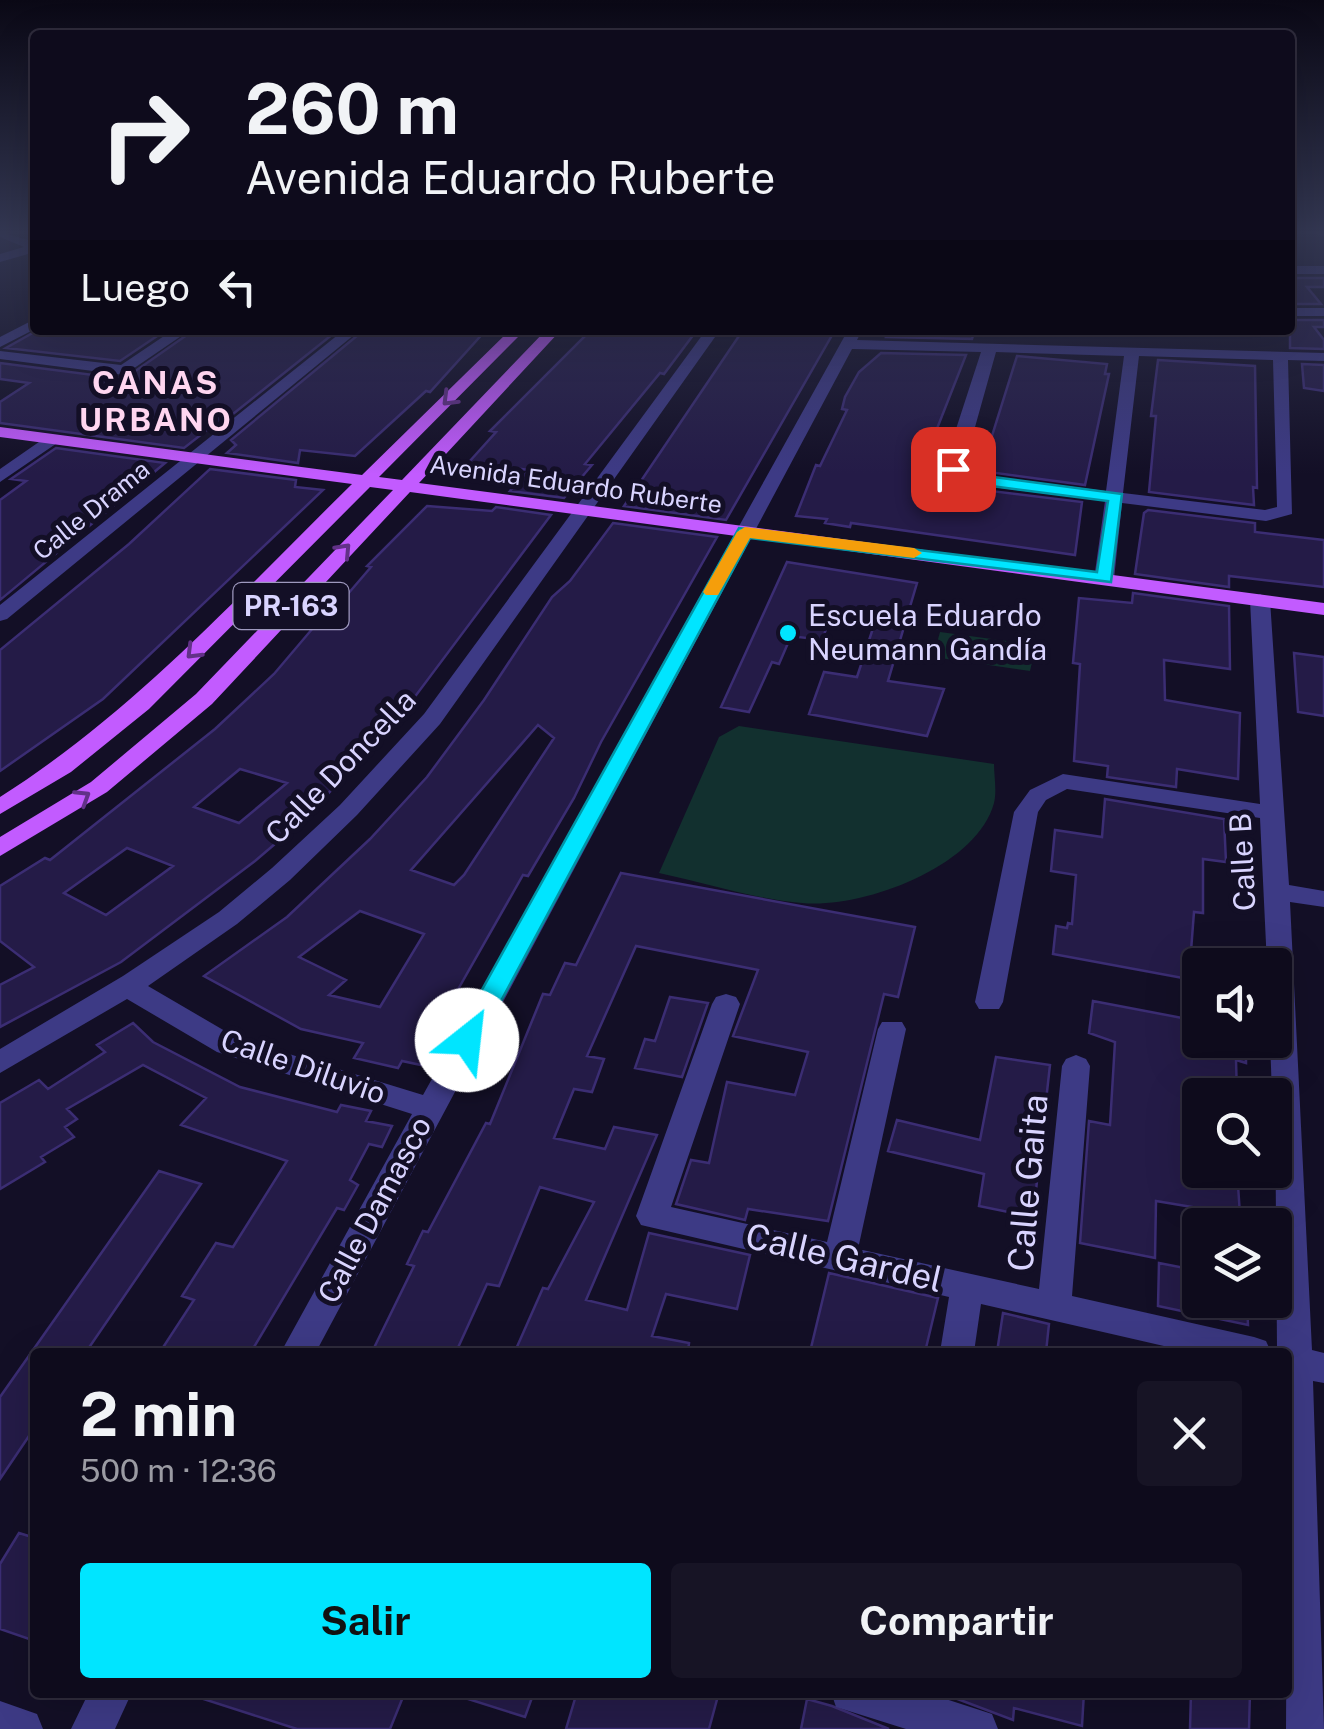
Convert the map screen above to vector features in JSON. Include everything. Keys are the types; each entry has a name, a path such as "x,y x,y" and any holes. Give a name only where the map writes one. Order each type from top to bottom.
{"main road":[{"name":"PR-163","path":"0,807 64,767 141,704 513,335"},
{"name":"PR-163","path":"0,848 99,787 161,738 217,685 549,335"},
{"name":"Avenida Eduardo Ruberte","path":"0,432 1324,608"}],"street":[{"path":"0,343 30,326"},
{"path":"0,355 124,370 176,335"},
{"name":"Calle Drama","path":"0,615 348,335"},
{"name":"Calle Doncella","path":"0,1062 128,987 258,894 395,761 432,719 709,335"},
{"path":"851,337 989,350 1324,357"},
{"name":"Calle Damasco","path":"300,1348 851,337"},
{"path":"989,350 953,469 976,480 1266,516 1284,513 1280,356"},
{"path":"1104,578 1132,354"},
{"path":"0,477 55,439"},
{"name":"Calle B","path":"1260,600 1301,1363 1306,1729"},
{"path":"989,1002 1018,845 1026,812 1038,795 1063,781 1273,812"},
{"path":"1276,891 1324,899"},
{"name":"Calle Diluvio","path":"128,987 227,1046 430,1108"},
{"name":"Calle Gardel","path":"726,1004 652,1216 1237,1348"},
{"path":"840,1256 892,1029"},
{"name":"Calle Gaita","path":"1054,1306 1076,1066"},
{"path":"958,1348 967,1287"},
{"path":"92,1729 109,1698"},
{"path":"869,1698 977,1729"},
{"path":"0,1722 22,1729"}],"green space":[{"path":"940,632 1036,645 1030,671 933,657"},
{"path":"739,726 994,764 994,803 983,826 942,864 885,891 855,899 827,903 784,901 659,873 719,737"}],"building":[{"path":"1295,320 1324,320 1324,327 1314,327 1324,340 1324,349 1290,348"},
{"path":"30,334 159,335 120,361 6,348"},
{"path":"187,335 332,335 218,426 216,423 184,448 0,423 0,402 29,383 0,379 0,363 124,379"},
{"path":"358,335 481,335 430,392 426,391 355,456 300,450 298,463 227,453 236,445 231,440"},
{"path":"586,335 693,335 585,464 592,465 564,498 510,491 529,470 469,462 496,432 490,431"},
{"path":"740,335 832,335 726,520 624,506"},
{"path":"887,335 973,335 972,339"},
{"path":"881,353 966,355 914,487 973,496 975,489 1082,502 1075,555 851,523 850,527 825,523 827,519 796,516 816,465 820,466 847,410 842,409 845,397 859,372"},
{"path":"1017,356 1107,364 1105,374 1109,374 1085,485 981,471"},
{"path":"1158,360 1255,366 1254,505 1149,492 1156,416 1151,416"},
{"path":"1302,364 1324,365 1324,391 1304,388"},
{"path":"56,448 165,463 0,600 0,500 26,481 11,479"},
{"path":"210,469 296,480 295,487 323,490 103,699 0,771 0,650 129,544"},
{"path":"427,506 492,511 496,507 551,515 387,734 296,826 121,962 0,1027 0,985 34,967 0,941 0,886 45,858 50,860 215,729 274,674 324,615 329,616 371,567 367,566","holes":["240,769 287,783 239,823 194,807","127,848 173,866 106,915 64,893"]},
{"path":"1148,510 1255,523 1255,532 1324,540 1324,587 1229,576 1229,587 1135,574 1144,513"},
{"path":"613,523 717,537 601,742 574,798 528,876 523,875 452,1000 458,1002 421,1065 402,1061 398,1068 354,1058 363,1043 301,1029 204,976 287,917 370,839 427,777 552,597 570,581","holes":["538,725 554,738 464,875 454,885 411,870","360,911 424,934 380,1007 329,995 346,980 299,957"]},
{"path":"787,562 917,583 888,681 944,689 927,736 809,714 824,672 857,677 877,616 833,611 822,640 791,636 779,664 772,662 749,712 721,707"},
{"path":"1133,593 1229,606 1230,669 1164,660 1165,700 1240,713 1238,779 1177,769 1176,787 1107,777 1108,766 1074,761 1080,664 1073,663 1079,598 1132,603"},
{"path":"1294,653 1324,657 1324,716 1298,712"},
{"path":"1105,799 1224,819 1226,862 1203,859 1203,913 1194,912 1191,948 1182,948 1182,978 1053,954 1056,926 1067,928 1068,923 1072,924 1076,875 1051,871 1055,830 1102,837"},
{"path":"621,873 915,927 898,997 884,994 828,1221 748,1209 745,1220 676,1204 691,1160 709,1163 727,1082 795,1095 808,1052 733,1036 758,970 636,946 587,1056 604,1059 592,1092 574,1089 554,1138 605,1149 614,1127 657,1135 586,1300 627,1310 649,1233 750,1255 737,1309 666,1294 652,1336 689,1343 688,1348 516,1348 543,1288 548,1289 594,1202 540,1187 499,1286 487,1284 458,1348 374,1348 414,1266 407,1264 423,1231 428,1232 486,1123 490,1124 543,994 550,995 565,963 576,965"},
{"path":"670,997 708,1003 682,1077 635,1068 645,1039 655,1041"},
{"path":"1093,1001 1182,1018 1182,1058 1246,1058 1246,1063 1236,1060 1237,1078 1182,1078 1182,1188 1238,1188 1240,1208 1198,1208 1156,1201 1155,1258 1080,1243 1089,1121 1110,1125 1115,1042 1089,1033"},
{"path":"133,1023 153,1042 240,1087 337,1112 341,1105 371,1111 366,1121 392,1126 382,1147 369,1144 350,1180 358,1185 344,1210 337,1208 253,1348 163,1348 194,1300 182,1296 216,1243 233,1247 287,1161 181,1125 206,1098 143,1065 67,1109 77,1119 65,1127 74,1137 41,1157 45,1162 0,1189 0,1103 39,1080 48,1089 105,1052 97,1045"},
{"path":"996,1057 1050,1065 1033,1217 979,1206 984,1174 888,1151 897,1120 980,1140"},
{"path":"159,1171 201,1184 89,1348 34,1348"},
{"path":"1159,1263 1182,1267 1182,1311 1158,1306"},
{"path":"829,1273 938,1298 926,1348 811,1348"},
{"path":"1003,1313 1049,1324 1046,1348 998,1348"},
{"path":"1215,1318 1248,1318 1248,1325"},
{"path":"30,1354 30,1434 0,1479 0,1397"},
{"path":"19,1533 30,1536 30,1639 0,1629 0,1564"},
{"path":"200,1698 403,1698 390,1729 297,1729"},
{"path":"465,1698 532,1698 525,1717"},
{"path":"575,1698 717,1698 709,1729 566,1729"},
{"path":"955,1698 1084,1698 1082,1726 1014,1708 1013,1720"},
{"path":"1191,1698 1250,1698 1249,1729 1190,1729"},
{"path":"807,1699 832,1706 889,1729 801,1729"}],"slow traffic":[{"path":"712,592 745,532 914,553"}],"place":[{"name":"Escuela Eduardo Neumann Gandía","path":"788,633"}],"district":[{"name":"CANAS URBANO","path":"156,402"}],"route":[{"path":"467,1040 745,532 1104,578 1116,498 976,480 953,469"}]}
